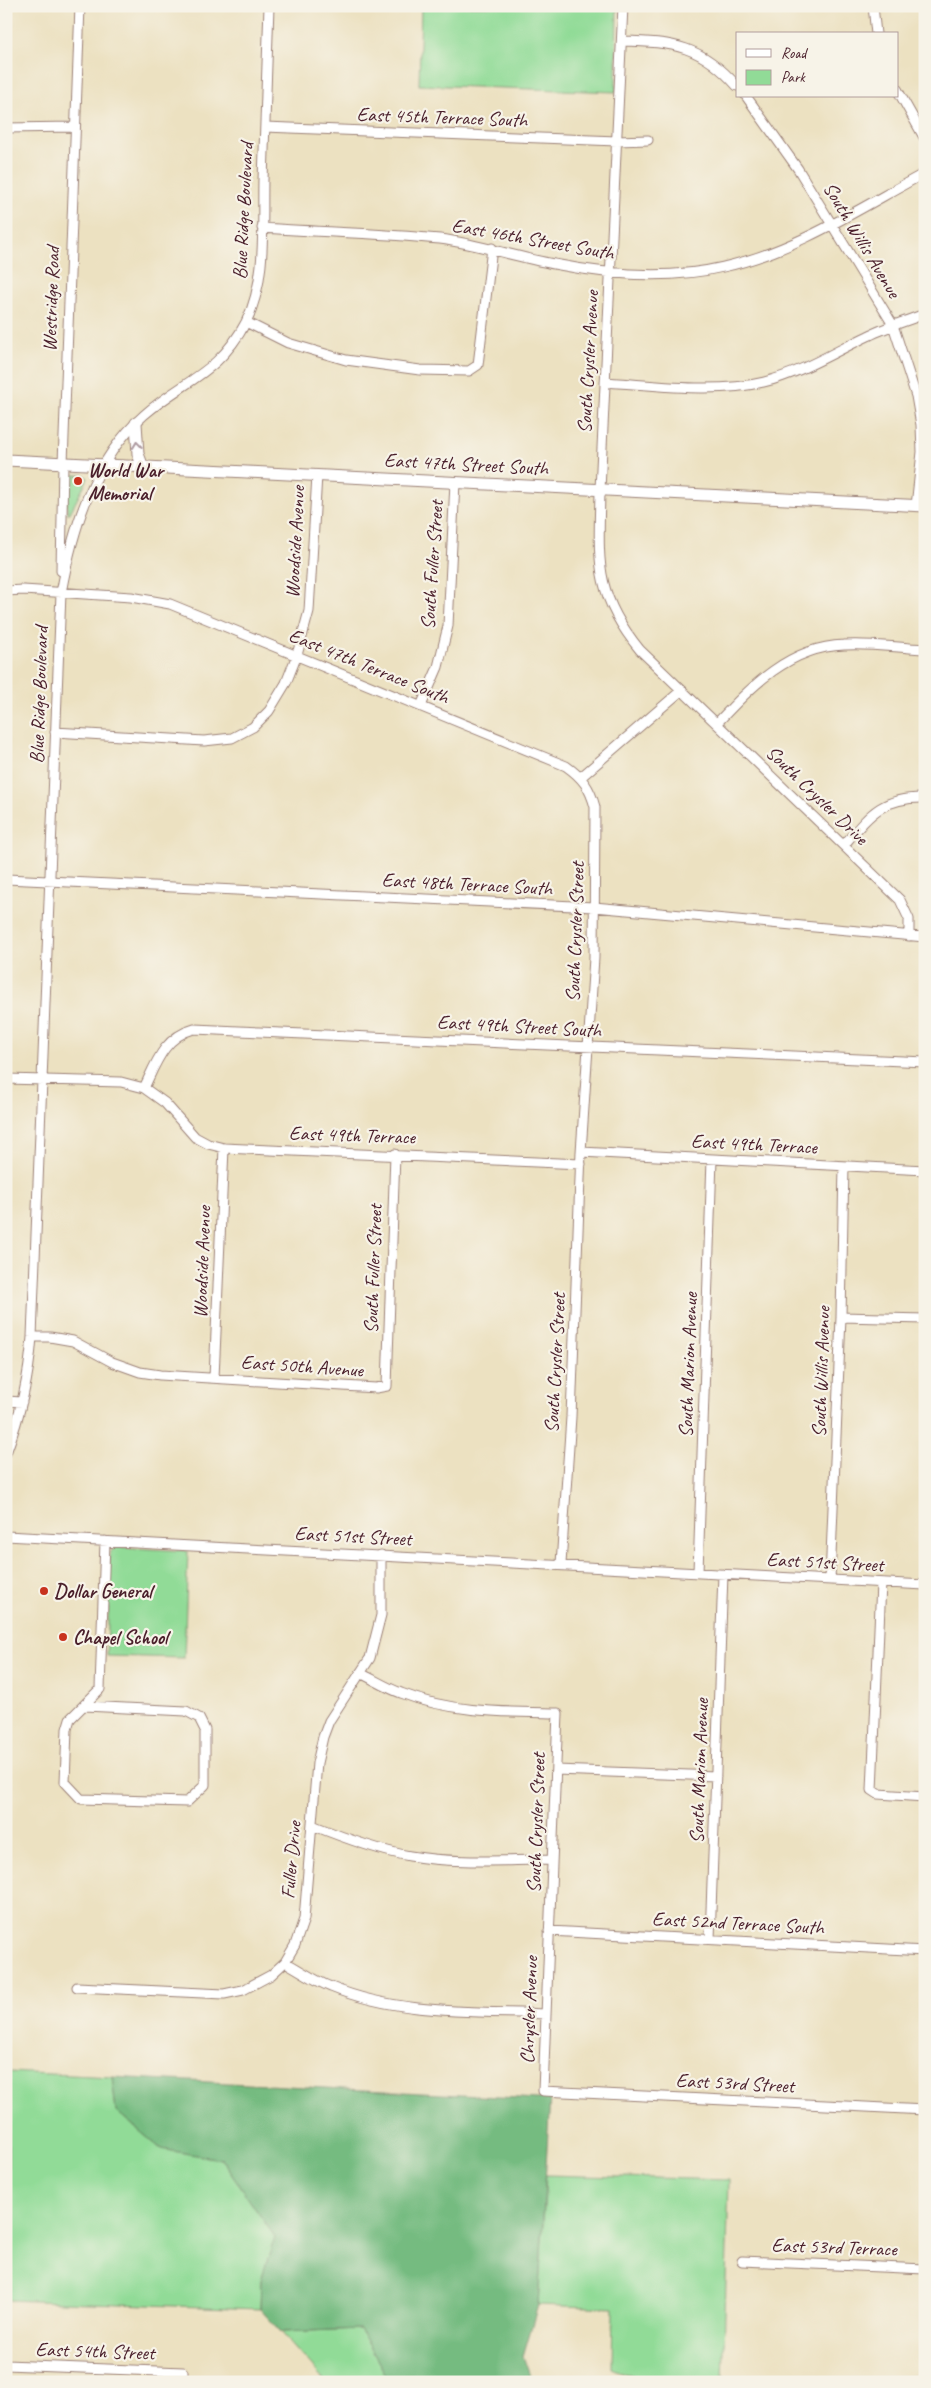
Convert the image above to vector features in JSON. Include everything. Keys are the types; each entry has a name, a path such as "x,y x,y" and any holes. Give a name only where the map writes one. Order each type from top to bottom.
{"main road":[{"path":"136,423 138,454 144,467"},
{"name":"East 47th Street South","path":"6,460 920,506"}],"street":[{"name":"Westridge Road","path":"61,593 63,463 80,6"},
{"name":"Blue Ridge Boulevard","path":"6,1454 22,1402 29,1368 32,1337 61,593 71,543 82,509 115,446 136,423 163,400 212,368 229,348 246,322 259,282 269,6"},
{"name":"South Crysler Avenue","path":"623,6 598,562 604,589 626,633 640,650 682,690"},
{"path":"873,6 876,32"},
{"path":"622,41 651,42 699,53 717,64 736,85"},
{"path":"898,91 925,139"},
{"name":"South Willis Avenue","path":"747,98 798,169 893,325 920,396 922,452 920,506"},
{"path":"6,128 74,127"},
{"name":"East 45th Terrace South","path":"265,127 617,141 648,140"},
{"name":"East 46th Street South","path":"262,228 440,240 492,248 554,264 666,275 722,268 778,251 925,172"},
{"path":"246,322 288,343 346,360 420,370 469,371 478,365 492,248"},
{"path":"605,382 684,387 734,387 762,383 801,369 893,325 925,314"},
{"name":"Woodside Avenue","path":"55,732 204,742 232,738 253,727 269,711 286,683 297,655 309,611 317,475"},
{"name":"South Fuller Street","path":"421,706 438,667 448,626 455,482"},
{"name":"East 47th Terrace South","path":"6,591 130,597 170,604 566,766 581,777"},
{"path":"717,723 752,685 772,669 805,653 845,644 925,649"},
{"path":"581,777 682,690"},
{"name":"South Crysler Drive","path":"682,690 900,900 909,919 909,936"},
{"name":"South Crysler Street","path":"581,777 590,790 596,808 588,1047 581,1152"},
{"path":"844,845 870,814 886,804 905,798 925,798"},
{"name":"East 48th Terrace South","path":"6,879 50,879 396,899 594,907 925,937"},
{"name":"East 49th Street South","path":"144,1088 168,1042 181,1032 194,1029 925,1062"},
{"path":"6,1079 120,1082 144,1088"},
{"name":"East 49th Terrace","path":"144,1088 165,1103 195,1137 208,1144 224,1148 395,1154 581,1164"},
{"name":"Woodside Avenue","path":"214,1378 224,1148"},
{"path":"581,1152 581,1164"},
{"name":"East 49th Terrace","path":"581,1152 925,1170"},
{"name":"South Fuller Street","path":"387,1386 395,1154"},
{"name":"South Marion Avenue","path":"698,1572 712,1159"},
{"name":"South Crysler Street","path":"561,1564 571,1417 581,1164"},
{"name":"South Willis Avenue","path":"830,1580 841,1317 844,1166"},
{"path":"841,1317 925,1319"},
{"name":"East 50th Avenue","path":"32,1337 50,1337 74,1341 112,1362 140,1372 376,1388 387,1386"},
{"path":"6,1401 22,1402"},
{"name":"East 51st Street","path":"6,1536 561,1564 925,1586"},
{"path":"85,1706 186,1711 200,1718 205,1730 204,1785 187,1802 82,1800 65,1782 67,1729 70,1719 100,1689 105,1541"},
{"name":"Fuller Drive","path":"77,1987 224,1994 243,1990 260,1983 285,1962 295,1945 304,1918 317,1763 323,1737 329,1721 370,1658 378,1630 381,1555"},
{"name":"South Marion Avenue","path":"710,1939 723,1574"},
{"path":"881,1583 872,1790 878,1794 925,1796"},
{"name":"South Crysler Street","path":"360,1672 401,1693 445,1706 481,1711 558,1714 549,1932"},
{"path":"556,1770 716,1776"},
{"path":"312,1825 363,1845 411,1856 454,1860 552,1860"},
{"name":"East 52nd Terrace South","path":"549,1932 925,1951"},
{"name":"Chrysler Avenue","path":"543,2091 549,1932"},
{"path":"285,1962 330,1987 384,2003 420,2008 546,2014"},
{"name":"East 53rd Street","path":"543,2091 925,2110"},
{"name":"East 53rd Terrace","path":"742,2261 925,2269"},
{"name":"East 54th Street","path":"6,2365 184,2372 183,2382"}],"green space":[{"path":"421,6 617,6 616,92 419,85"},
{"path":"67,475 85,475 88,478 70,513 67,513"},
{"path":"115,1547 188,1551 184,1658 107,1656 110,1553"},
{"path":"9,2072 112,2077 116,2111 161,2149 221,2159 275,2237 261,2280 260,2309 6,2300"},
{"path":"112,2077 538,2099 550,2096 538,2305 523,2356 532,2382 390,2382 360,2329 281,2332 260,2309 261,2280 275,2237 221,2159 161,2149 116,2111"},
{"path":"546,2175 729,2180 723,2382 646,2382 612,2368 613,2308 538,2305"},
{"path":"360,2329 390,2382 326,2382 281,2332"}],"place":[{"name":"World War Memorial","path":"78,481"},
{"name":"Dollar General","path":"44,1591"},
{"name":"Chapel School","path":"63,1637"}]}
